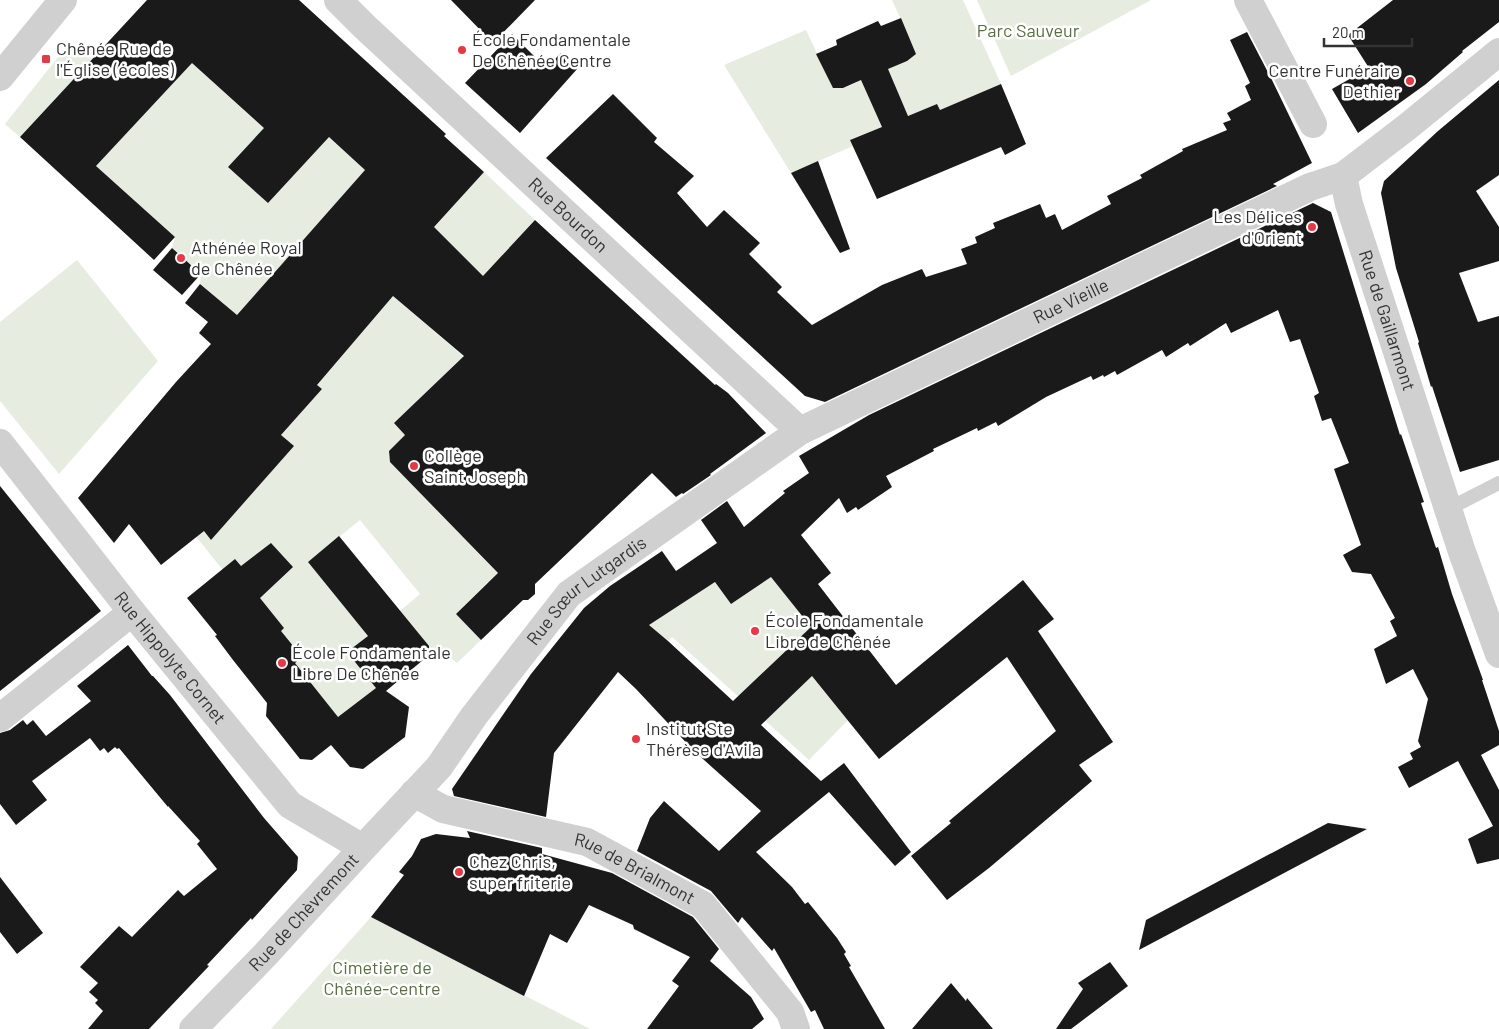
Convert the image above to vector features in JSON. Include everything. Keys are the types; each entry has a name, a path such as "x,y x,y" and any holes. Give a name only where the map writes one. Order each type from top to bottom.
{"street":[{"path":"0,77 63,0"},
{"name":"Rue Bourdon","path":"338,0 393,54 800,431"},
{"path":"1248,0 1314,124"},
{"path":"1343,176 1499,52"},
{"name":"Rue Vieille","path":"800,431 1310,187 1343,176"},
{"name":"Rue de Gaillarmont","path":"1343,176 1350,204 1448,509 1499,654"},
{"name":"Rue Sœur Lutgardis","path":"414,793 439,767 474,716 569,594 800,431"},
{"name":"Rue Hippolyte Cornet","path":"0,443 132,612 290,806 363,848"},
{"path":"0,718 132,612"},
{"name":"Rue de Chèvremont","path":"193,1029 265,955 414,793"},
{"name":"Rue de Brialmont","path":"414,793 443,809 587,842 703,905 790,1012 796,1029"}],"lane":[{"path":"1448,509 1499,483"}],"green space":[{"path":"892,0 963,0 1001,84 940,110 937,104 908,116 888,69 913,56 914,49"},
{"name":"Parc Sauveur","path":"977,0 1151,0 1011,76"},
{"path":"227,25 323,132 365,170 237,315 200,284 201,273 172,248 175,237 96,166"},
{"path":"806,30 832,85 843,88 861,80 882,127 851,139 853,146 791,173 724,65"},
{"path":"70,42 92,59 20,137 5,124"},
{"path":"484,172 535,220 503,254 497,313 414,227"},
{"path":"77,260 158,361 59,474 0,401 0,322"},
{"path":"393,296 471,363 489,350 389,451 390,461 505,581 488,582 460,610 460,618 481,640 457,663 452,659 433,652 400,611 420,594 360,520 308,562 368,636 347,652 383,696 337,733 246,599 194,534 322,389 317,385"},
{"name":"École Fondamentale Libre de Chênée","path":"798,558 848,720 809,760 672,637 668,641 649,625 715,582 731,604"},
{"name":"Cimetière de Chênée-centre","path":"371,917 590,1029 271,1029"}],"building":[{"path":"147,0 299,0 446,134 444,136 484,172 434,227 483,276 535,220 715,385 728,393 766,433 711,475 676,497 652,473 535,584 535,594 528,600 523,600 481,640 456,614 498,573 390,462 389,451 405,435 394,423 464,356 393,296 317,385 322,389 281,435 294,446 211,540 204,531 161,565 129,524 114,543 78,498 176,382 211,344 199,333 208,322 185,303 200,284 237,315 365,170 329,137 268,203 228,167 264,128 192,63 96,166 175,237 154,260 20,137"},
{"path":"451,0 535,0 493,43"},
{"path":"1393,0 1499,0 1499,22 1462,51 1426,84 1358,133 1332,89 1369,68 1348,35"},
{"path":"901,18 916,54 907,61 888,69 908,116 937,104 940,110 1001,84 1026,144 1005,155 1001,147 877,199 850,140 882,127 861,80 843,88 833,88 816,54 837,45 836,40 878,21 881,26"},
{"path":"1247,32 1312,163 1273,184 1277,186 825,402 805,396 546,158 613,94 657,138 654,142 694,176 677,193 707,227 724,210 760,243 749,254 782,287 777,292 812,325 882,285 922,269 926,277 967,264 961,249 977,243 975,237 995,228 993,223 1040,204 1046,218 1055,214 1062,230 1111,204 1107,196 1142,178 1140,175 1183,151 1182,149 1227,130 1223,123 1231,120 1227,113 1251,100 1245,86 1250,83 1230,40"},
{"path":"512,34 546,68 561,53 578,68 520,133 465,83"},
{"path":"1499,80 1499,175 1476,191 1499,227 1499,261 1459,273 1478,322 1499,316 1499,460 1460,472 1431,387 1396,268 1381,193 1384,181 1438,131"},
{"path":"818,161 850,249 840,253 791,173"},
{"path":"1313,203 1331,212 1400,435 1424,502 1421,503 1436,548 1438,547 1452,594 1499,731 1499,745 1481,755 1499,790 1499,859 1477,864 1468,839 1493,826 1458,761 1409,788 1398,767 1413,759 1410,753 1421,747 1418,741 1428,699 1413,669 1386,684 1374,649 1397,636 1390,621 1395,618 1371,574 1352,572 1343,555 1361,545 1334,469 1349,463 1331,418 1322,421 1314,396 1319,393 1300,339 1290,342 1278,310 1231,333 1226,323 1190,346 1188,343 1166,357 1162,350 1117,375 1115,371 1093,380 1091,376 1046,397 998,426 996,422 978,431 977,428 933,449 934,451 886,476 892,487 858,510 856,507 847,513 839,498 801,535 831,573 818,584 896,685 1023,580 1054,619 1038,631 1113,742 1079,765 1092,781 989,868 947,900 911,856 951,823 949,821 1056,731 1007,657 879,759 812,676 761,725 821,781 844,763 911,852 895,866 829,792 756,852 792,887 805,904 808,902 837,938 846,952 844,954 851,966 849,967 885,1029 824,1029 815,1010 811,1012 774,948 772,951 742,917 738,923 711,891 637,851 650,818 664,801 719,851 761,811 694,751 618,672 554,753 546,817 454,796 452,789 531,674 584,608 610,586 662,551 676,571 717,543 701,520 727,501 744,527 785,493 783,491 809,473 799,456 869,415","holes":["771,577 811,627 733,701 649,625 715,582 731,604"]},
{"path":"172,248 201,274 182,295 153,270"},
{"path":"0,486 101,611 0,691"},
{"path":"339,536 429,646 429,655 386,691 409,707 405,737 363,769 350,767 331,745 312,760 300,759 266,716 267,703 187,598 235,559 241,566 271,543 293,567 260,598 284,628 281,631 302,657 295,663 338,717 376,688 347,652 368,636 308,562"},
{"path":"128,645 152,676 170,695 264,818 298,857 297,870 149,1029 88,1029 103,1011 95,1003 98,1000 89,992 98,983 80,967 119,926 132,937 178,890 184,896 217,869 197,844 200,841 168,807 119,748 115,747 108,753 104,748 100,751 90,738 32,781 47,800 16,825 0,804 0,733 10,730 23,720 27,725 33,720 46,736 91,701 77,686"},
{"path":"1328,823 1367,829 1139,950 1146,920"},
{"path":"467,831 542,848 542,854 612,873 693,917 719,949 710,961 751,997 764,1019 752,1029 647,1029 679,986 672,981 690,957 634,929 633,925 589,905 567,943 550,934 524,996 371,917 404,875 399,872 412,856 421,839 436,834 470,838"},
{"path":"0,877 43,933 17,954 0,932"},
{"path":"1110,962 1128,986 1071,1029 1056,1029 1083,989 1078,983"},
{"path":"951,983 966,1001 967,998 993,1029 912,1029"}],"place":[{"name":"École Fondamentale De Chênée Centre","path":"462,50"},
{"name":"Chênée Rue de l'Église (écoles)","path":"46,59"},
{"name":"Centre Funéraire Dethier","path":"1410,81"},
{"name":"Les Délices d'Orient","path":"1312,227"},
{"name":"Athénée Royal de Chênée","path":"181,258"},
{"name":"Collège Saint Joseph","path":"414,466"},
{"name":"École Fondamentale Libre de Chênée","path":"755,631"},
{"name":"École Fondamentale Libre De Chênée","path":"282,663"},
{"name":"Institut Ste Thérèse d'Avila","path":"636,739"},
{"name":"Chez Chris, super friterie","path":"459,872"}]}
